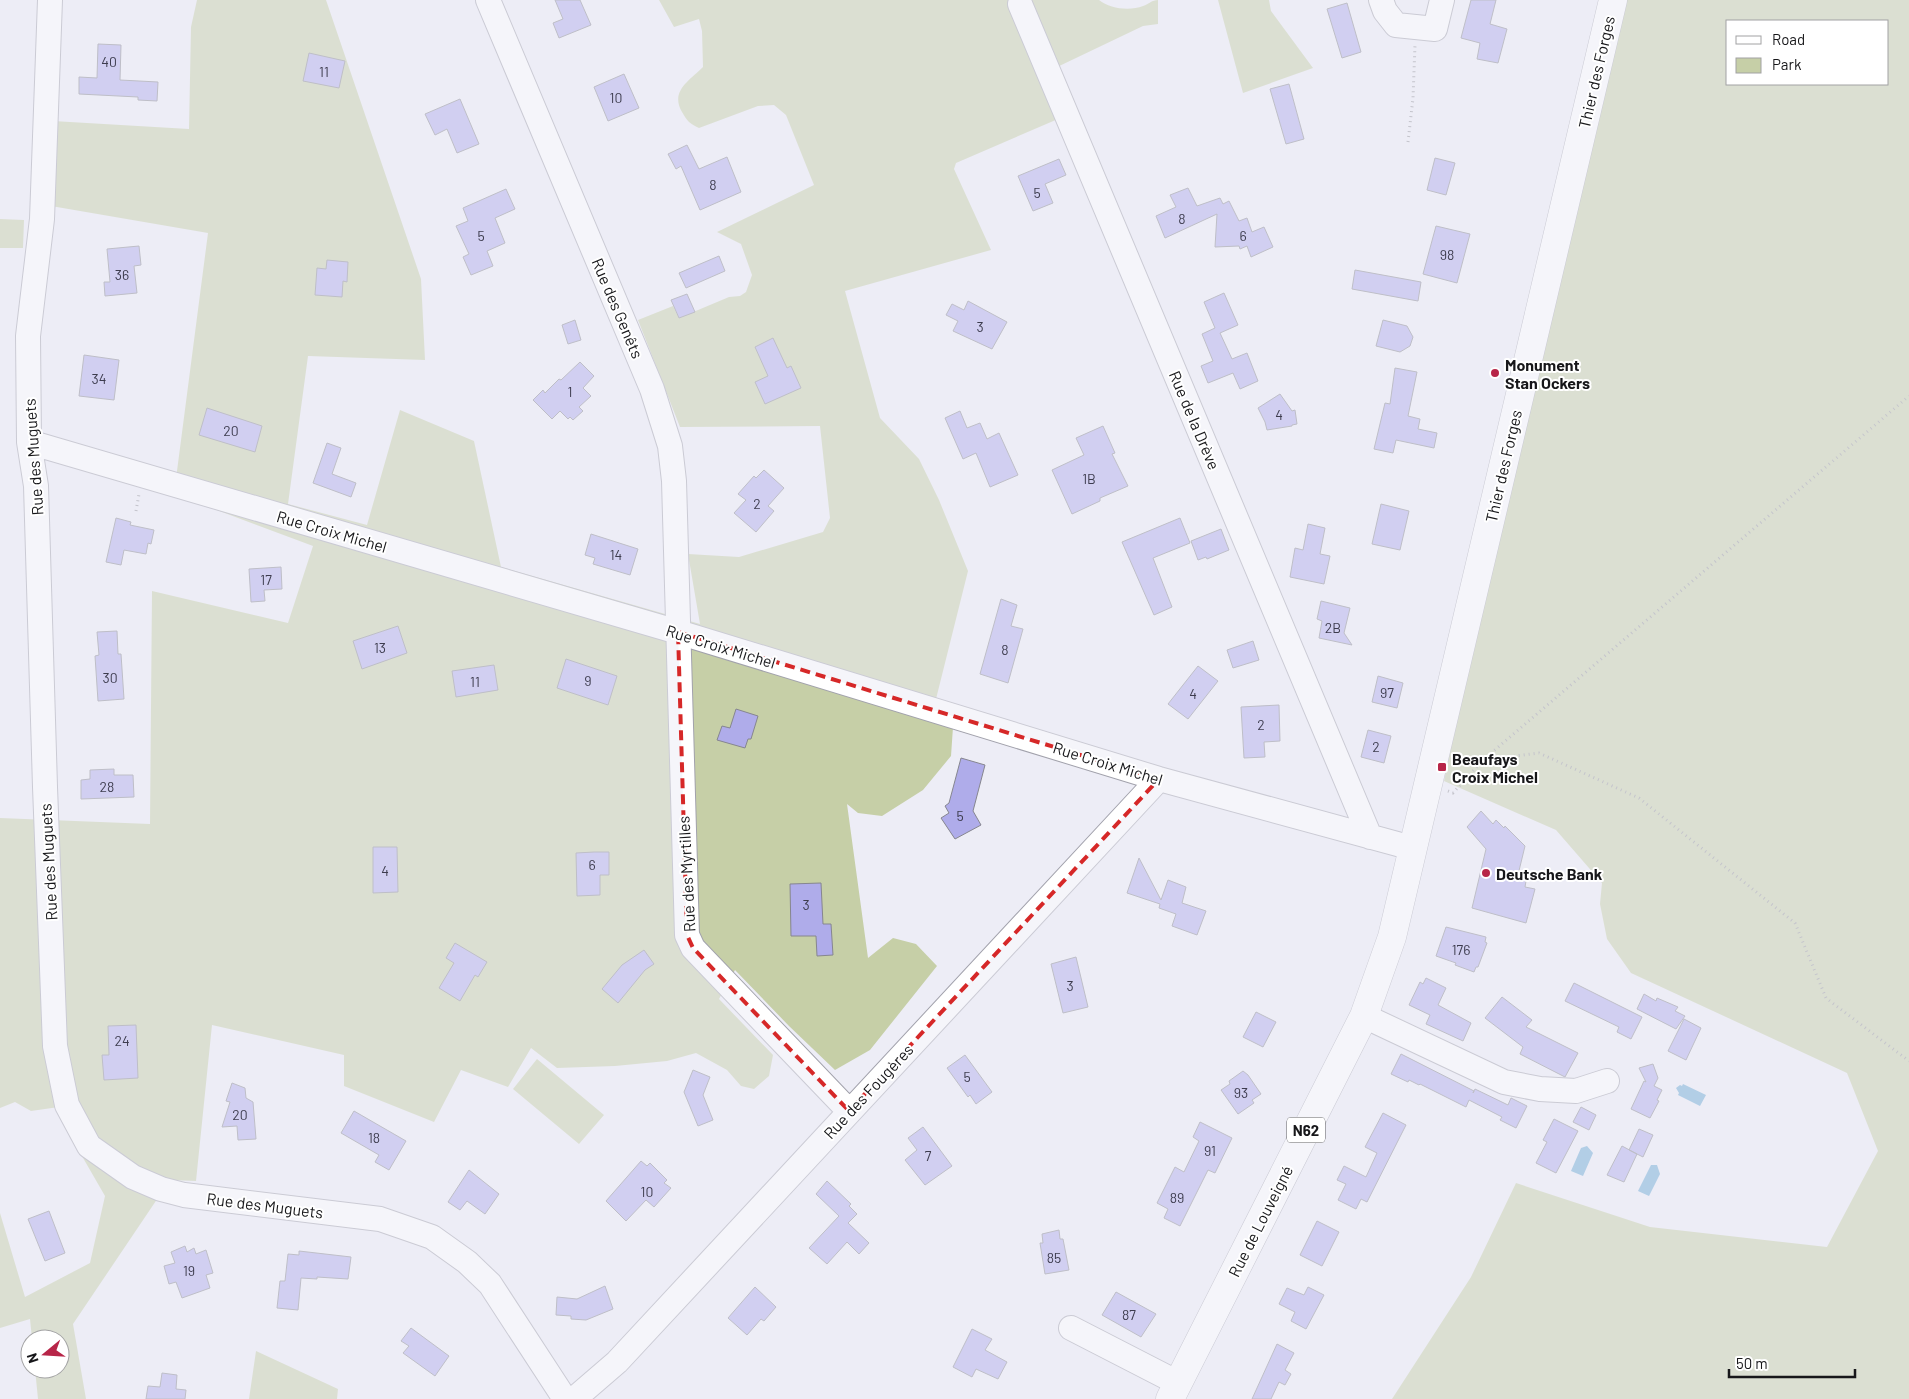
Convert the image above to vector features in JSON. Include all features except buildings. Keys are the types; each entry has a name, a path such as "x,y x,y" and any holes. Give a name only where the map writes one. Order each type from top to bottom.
{"main road":[{"name":"Thier des Forges","path":"1434,787 1613,0"},
{"name":"N62","path":"1412,848 1434,787"},
{"name":"Rue de Louveigné","path":"1174,1391 1364,1016 1392,937 1412,848"}],"street":[{"name":"Rue des Muguets","path":"50,0 42,219 28,336 29,442 36,486 55,1046 67,1105 89,1146 133,1177 161,1189 184,1195 380,1219 432,1237 467,1262 490,1284 565,1399"},
{"name":"Rue des Genêts","path":"488,0 652,389 670,446 674,482 678,632"},
{"path":"1381,0 1385,11 1396,25 1435,29 1442,0"},
{"name":"Rue de la Drève","path":"1020,4 1370,837"},
{"name":"Rue Croix Michel","path":"29,442 678,632 1159,779 1412,848"},
{"name":"Rue des Myrtilles","path":"678,632 687,935 693,948 849,1111"},
{"name":"Rue des Fougères","path":"574,1399 617,1362 1159,779"},
{"path":"1364,1016 1504,1082 1540,1089 1576,1091 1607,1081"},
{"path":"1071,1328 1174,1391"}],"path":[{"path":"1408,142 1413,98 1415,27"},
{"path":"1434,787 1453,793 1484,760 1909,396"},
{"path":"1484,760 1539,753 1640,798 1796,923 1826,998 1909,1061"}],"highlighted area":[{"path":"678,632 1150,776 1159,779 849,1111 693,948 687,935"}],"green space":[{"path":"197,0 326,0 421,279 425,360 308,356 288,504 367,525 400,410 474,441 501,567 700,624 688,554 739,557 823,532 830,518 820,426 680,427 638,320 673,306 679,318 729,297 740,296 746,292 752,275 741,244 717,232 814,185 786,115 774,105 758,106 699,128 687,120 679,105 678,98 687,82 703,67 702,31 699,19 674,27 659,0 1099,0 1114,7 1126,9 1138,8 1158,0 1158,24 1143,26 1053,69 1058,119 956,163 954,169 991,250 845,291 880,418 919,459 939,500 968,571 931,719 953,727 951,756 923,790 882,816 858,813 847,804 868,958 893,938 916,944 937,966 870,1050 835,1070 735,970 719,999 773,1055 769,1076 754,1089 741,1086 727,1070 696,1053 667,1061 615,1066 557,1068 531,1048 508,1087 461,1070 434,1122 344,1086 344,1055 212,1025 196,1181 170,1180 73,1324 86,1399 38,1399 36,1379 70,1379 70,1329 31,1329 30,1319 0,1328 0,1213 25,1297 90,1263 105,1196 75,1144 59,1107 31,1111 15,1102 0,1108 0,818 150,824 152,591 288,623 313,546 174,494 208,233 51,206 53,121 189,129 191,27"},
{"path":"1218,0 1269,0 1271,11 1313,68 1243,93"},
{"path":"1627,0 1909,0 1909,1399 1392,1399 1471,1277 1516,1183 1650,1227 1827,1247 1878,1151 1847,1073 1631,973 1607,939 1600,904 1602,883 1556,830 1444,781 1483,588"},
{"path":"0,219 24,220 23,248 0,248"},
{"path":"537,1059 604,1115 579,1144 513,1089"},
{"path":"256,1351 338,1389 337,1399 249,1399"}],"water":[{"path":"1683,1084 1706,1095 1700,1106 1678,1095 1679,1093 1676,1088"},
{"path":"1587,1146 1593,1153 1583,1176 1571,1171 1581,1148"},
{"path":"1651,1165 1657,1165 1660,1174 1649,1196 1638,1191"}],"place":[{"name":"Monument Stan Ockers","path":"1495,373"},
{"name":"Beaufays Croix Michel","path":"1442,767"},
{"name":"Deutsche Bank","path":"1486,873"}]}
